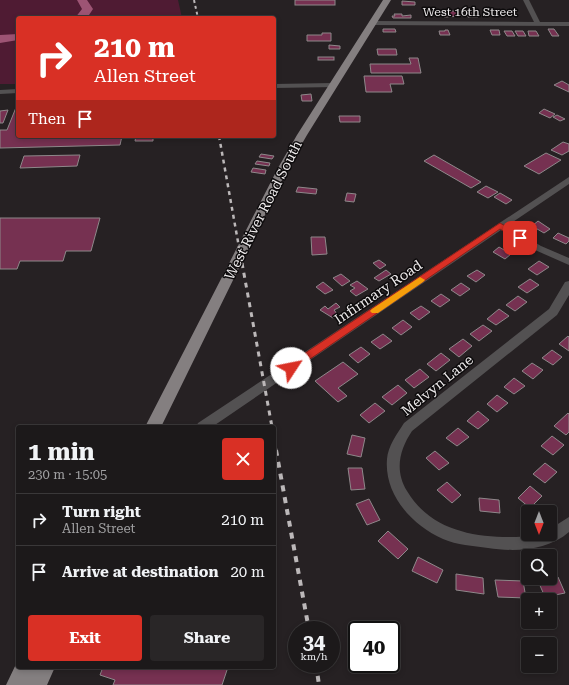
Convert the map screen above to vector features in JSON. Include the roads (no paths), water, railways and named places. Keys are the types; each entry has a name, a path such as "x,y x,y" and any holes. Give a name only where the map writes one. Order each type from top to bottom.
{"main road":[{"name":"West River Road South","path":"154,425 283,168 302,135 387,0"},
{"path":"16,685 24,669"},
{"path":"37,685 44,669"}],"street":[{"path":"526,0 538,24"},
{"name":"West 16th Street","path":"372,23 569,24"},
{"path":"276,86 333,85"},
{"path":"0,92 16,92"},
{"name":"Infirmary Road","path":"205,425 569,180"},
{"path":"500,226 538,248 569,262"},
{"name":"Melvyn Lane","path":"569,285 561,302 553,312 408,427 396,444 392,465 398,488 412,510 422,519 447,534 460,538 500,543 525,544 541,540 555,534 569,523"}],"waterway":[{"path":"82,0 88,9 83,16"},
{"path":"0,39 16,37"}],"railway":[{"path":"194,0 198,16"},
{"path":"219,138 242,264"},
{"path":"242,263 272,425"},
{"path":"276,450 307,621"},
{"path":"317,673 319,685"}]}
